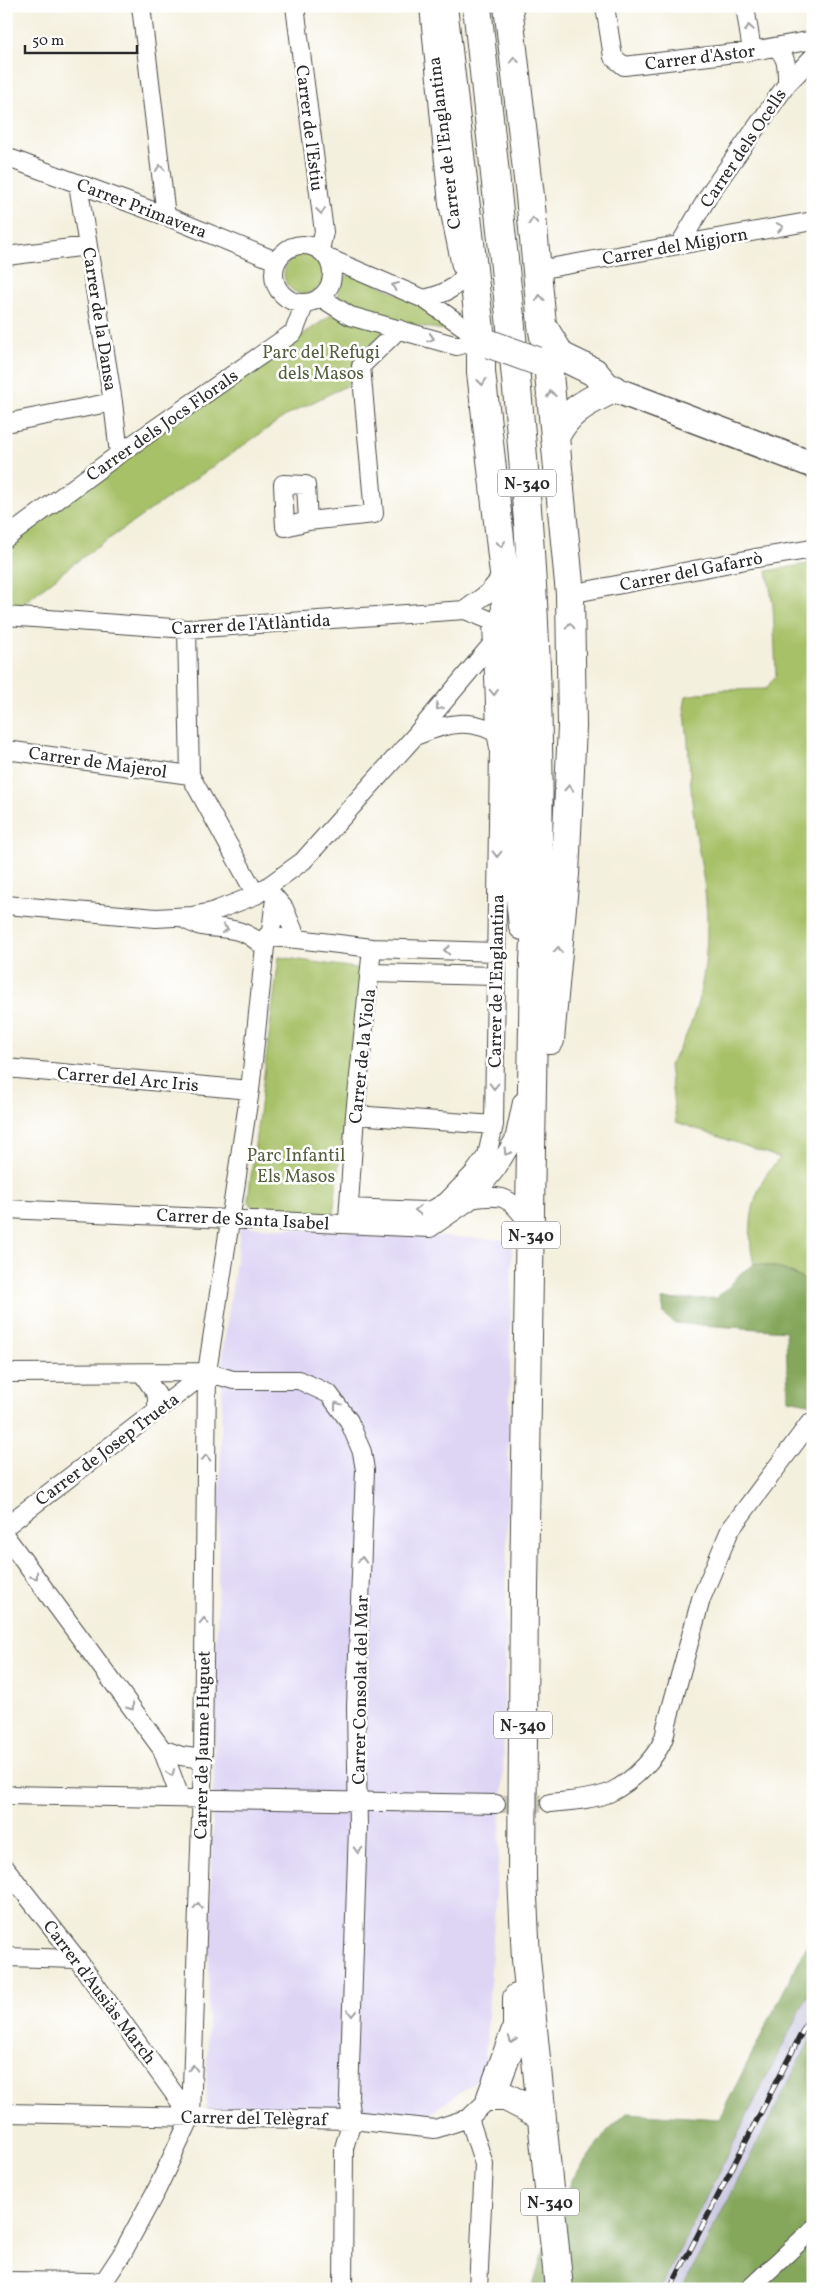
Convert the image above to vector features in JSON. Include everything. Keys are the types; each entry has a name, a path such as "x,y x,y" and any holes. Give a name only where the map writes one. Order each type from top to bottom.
{"main road":[{"path":"443,6 468,272 485,341 481,372 504,574 500,619 504,738 516,785 515,854 524,936 534,961"},
{"name":"N-340","path":"477,6 526,480 536,634 538,890 534,961 522,1877 526,1959 559,2289"},
{"path":"508,6 538,270 542,325 542,362 555,437 570,594 572,726 565,874 547,1071 533,1086"},
{"path":"542,325 561,356 594,372 610,388"},
{"path":"485,341 610,388"},
{"path":"555,437 562,424 573,411 610,388"},
{"path":"526,1959 517,1981 517,2027 491,2096 506,2097 541,2115"}],"street":[{"path":"141,6 166,216"},
{"name":"Carrer de l'Estiu","path":"295,6 324,232 324,254"},
{"name":"Carrer de l'Englantina","path":"429,6 448,204 468,272"},
{"name":"Carrer d'Astor","path":"605,6 613,57 624,66 752,51 813,40"},
{"path":"745,6 752,51"},
{"name":"Carrer d'Astor","path":"776,47 783,53 787,64 787,84"},
{"name":"Carrer dels Ocells","path":"680,244 712,190 787,84 813,57"},
{"name":"Carrer Primavera","path":"6,157 166,216 276,261"},
{"name":"Carrer de la Dansa","path":"78,184 120,454"},
{"name":"Carrer del Migjorn","path":"538,270 813,221"},
{"path":"309,245 324,254 424,299 485,341 457,346 350,316 313,300 288,299 275,284 276,261 285,250 293,246 309,245"},
{"path":"6,256 88,246"},
{"path":"313,300 328,289 332,280 332,268 324,254"},
{"path":"424,299 443,294 468,272"},
{"name":"Carrer dels Jocs Florals","path":"6,538 120,454 294,332 313,300"},
{"path":"308,521 374,514 361,366 399,329"},
{"path":"610,388 813,465"},
{"path":"6,423 113,402"},
{"name":"Carrer del Gafarrò","path":"570,594 756,558 813,549"},
{"path":"465,610 488,593 504,574"},
{"name":"Carrer de l'Atlàntida","path":"6,616 187,629 465,610 500,619"},
{"name":"Carrer de l'Englantina","path":"348,1216 432,1210 446,1202 474,1173 487,1155 494,1125 499,748 504,738 493,643 500,619"},
{"path":"187,629 190,775 264,893 284,908 297,938"},
{"path":"6,905 156,918 182,917 212,912 264,893 303,861 415,736 493,643"},
{"path":"415,736 440,726 460,723 482,725 504,738"},
{"name":"Carrer de Majerol","path":"6,750 190,775"},
{"name":"Carrer de Jaume Huguet","path":"191,2117 203,1759 207,1372 250,1090 265,942 271,932 264,893"},
{"path":"182,917 193,925 240,931 265,942 297,938 372,948 496,952"},
{"name":"Carrer de la Viola","path":"348,1216 354,1115 372,948"},
{"path":"370,973 496,976"},
{"name":"Carrer del Arc Iris","path":"6,1068 250,1090"},
{"name":"Carrer de Santa Isabel","path":"6,1208 230,1218 348,1216 430,1228 472,1199 497,1168 514,1140 526,1086 533,1086"},
{"path":"354,1115 494,1125"},
{"path":"472,1199 488,1196 504,1198 515,1204 531,1227"},
{"name":"Carrer Consolat del Mar","path":"6,1373 207,1372 234,1380 299,1380 329,1394 349,1421 362,1452 365,1470 356,1707 358,1802 349,2097 352,2120"},
{"name":"Carrer de Josep Trueta","path":"6,1526 207,1372"},
{"path":"142,1373 156,1395 157,1410"},
{"path":"550,1803 608,1793 628,1780 646,1764 658,1737 666,1728 701,1599 730,1530 789,1452 812,1428"},
{"path":"6,1537 162,1749 180,1797"},
{"path":"162,1749 181,1756 203,1759"},
{"path":"6,1795 496,1804"},
{"name":"Carrer d'Ausiàs March","path":"6,1869 77,1959 191,2117"},
{"path":"6,1957 77,1959"},
{"name":"Carrer del Telègraf","path":"6,2113 352,2120 435,2129 469,2118 491,2096"},
{"path":"6,2281 93,2282 102,2284 122,2254 157,2189 191,2117"},
{"path":"469,2118 484,2164 478,2289"},
{"path":"343,2289 344,2148 352,2120"},
{"path":"749,2289 813,2229"}],"shaded area":[{"path":"241,1226 512,1240 503,1788 484,2075 427,2116 206,2111 223,1351"},
{"path":"813,1985 813,2035 682,2289 660,2289"}],"green space":[{"path":"304,254 318,260 324,274 318,288 304,294 290,288 284,274 290,260"},
{"path":"355,273 410,300 450,324 446,330 420,326 374,315 347,303 338,297 341,278"},
{"name":"Parc del Refugi dels Masos","path":"334,313 385,332 355,359 350,384 287,415 73,564 19,607 6,606 6,541"},
{"path":"813,563 813,1285 785,1270 754,1264 750,1233 755,1200 765,1177 780,1158 676,1122 669,1065 689,1028 696,1008 705,966 707,944 704,880 692,804 684,708 686,696 720,690 766,689 776,675 773,605 767,571"},
{"name":"Parc Infantil Els Masos","path":"279,957 362,969 333,1214 329,1217 256,1212 248,1200"},
{"path":"754,1264 785,1270 813,1285 813,1404 788,1399 786,1331 673,1323 664,1314 662,1300 716,1298 741,1273"},
{"path":"813,1933 813,1985 660,2289 532,2289 545,2245 573,2178 608,2130 627,2113 719,2119"},
{"path":"813,2035 813,2289 682,2289"}],"tunnel":[{"path":"496,1804 550,1803"}],"railway":[{"path":"670,2289 813,2011"}]}
